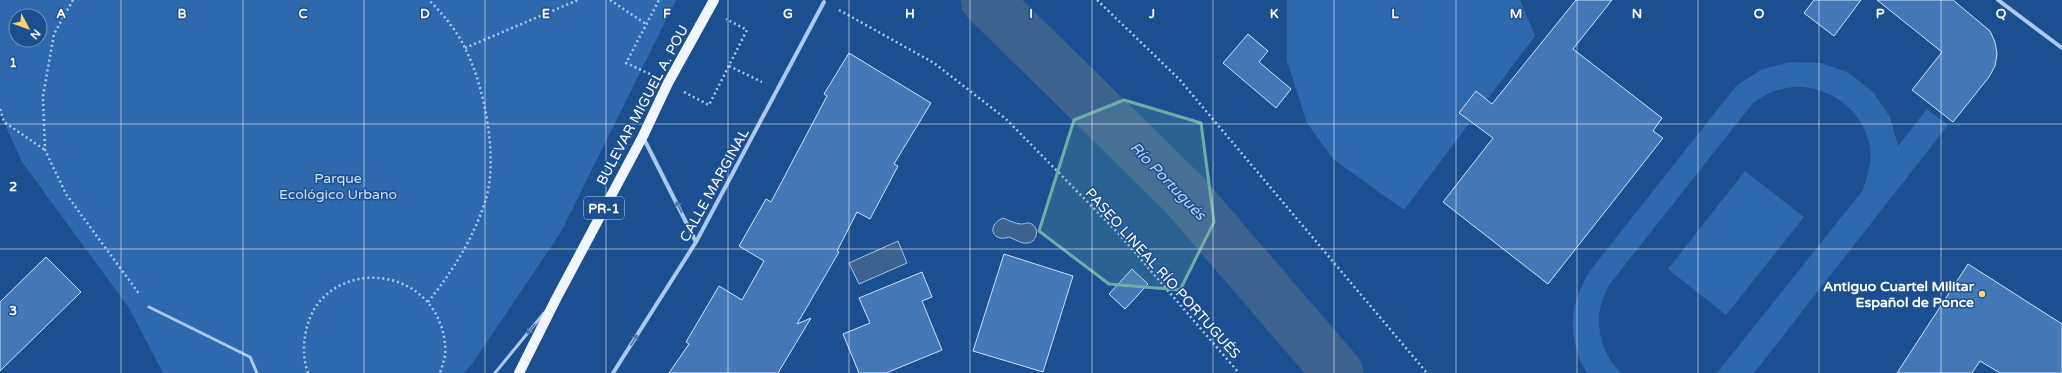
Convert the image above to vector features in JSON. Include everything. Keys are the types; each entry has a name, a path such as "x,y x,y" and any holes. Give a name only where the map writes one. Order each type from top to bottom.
{"main road":[{"name":"BULEVAR MIGUEL A. POU","path":"519,373 556,299 643,136 668,83 714,0"}],"street":[{"path":"1998,0 2062,48"},
{"name":"CALLE MARGINAL","path":"613,373 696,242 778,91 824,2"},
{"path":"643,136 696,242"}],"lane":[{"path":"495,373 556,299"},
{"path":"149,306 250,357 257,373"}],"path":[{"path":"73,0 54,34 43,96 45,150 66,194 149,306"},
{"path":"428,0 438,9 465,48 484,99 492,155 486,201 470,240 448,277 428,302"},
{"path":"465,48 578,0"},
{"path":"610,0 646,24"},
{"path":"659,0 626,63 709,104 747,30 709,10"},
{"path":"1097,0 1179,79 1427,373"},
{"name":"PASEO LINEAL RÍO PORTUGUÉS","path":"824,2 934,63 1006,120 1119,234 1239,373"},
{"path":"729,66 778,91"},
{"path":"0,109 4,122 45,150"},
{"path":"308,373 303,347 308,323 320,302 337,287 358,278 380,277 402,282 421,294 435,311 444,332 445,354 440,373"}],"highlighted area":[{"path":"1124,100 1201,123 1214,222 1180,290 1109,284 1039,231 1074,120"}],"green space":[{"name":"Parque Ecológico Urbano","path":"0,0 676,0 561,232 472,364 464,373 163,373 129,308 22,162 0,113"},
{"path":"1287,0 1520,0 1535,36 1404,210 1333,159 1307,123 1287,61"},
{"path":"1791,62 1821,63 1849,73 1873,92 1890,117 1898,146 1927,109 1948,125 1754,373 1717,373 1863,190 1870,160 1869,142 1864,128 1856,115 1833,96 1819,90 1805,87 1790,88 1772,92 1753,103 1608,287 1599,314 1600,332 1605,351 1615,367 1622,373 1587,373 1576,347 1573,319 1577,297 1589,272 1736,86 1762,69"},
{"path":"1745,171 1804,217 1726,315 1668,269"}],"shaded area":[{"path":"1003,218 1019,224 1031,224 1035,227 1037,233 1035,239 1025,243 1009,237 998,238 993,232 994,225"},
{"path":"898,241 907,263 859,284 849,263"}],"building":[{"path":"1576,0 1612,0 1573,49 1662,118 1653,131 1663,138 1548,284 1443,202 1493,138 1459,113 1476,91 1492,104"},
{"path":"1814,0 1861,0 1834,36 1804,13"},
{"path":"1877,0 1953,0 1990,31 1995,42 1997,54 1995,66 1989,77 1953,122 1912,90 1942,52"},
{"path":"1248,34 1268,51 1259,62 1291,89 1276,108 1223,63"},
{"path":"849,53 931,103 894,164 898,166 870,219 857,212 837,251 839,252 797,324 811,318 778,373 669,373 689,344 686,342 719,286 742,300 764,261 739,246 766,199 771,202 827,96 824,94"},
{"path":"1004,254 1073,276 1043,372 973,351"},
{"path":"46,257 81,292 0,371 0,302"},
{"name":"Antiguo Cuartel Militar Español de Ponce","path":"1968,264 2062,324 2062,373 2000,373 1980,361 1972,373 1897,373"},
{"path":"1132,269 1148,284 1125,309 1109,294"},
{"path":"922,272 932,297 922,301 942,350 886,373 859,373 843,334 870,323 859,298"}],"waterway":[{"name":"Río Portugués","path":"986,0 1183,193 1338,373"}],"place":[{"name":"Antiguo Cuartel Militar Español de Ponce","path":"1982,294"}]}
